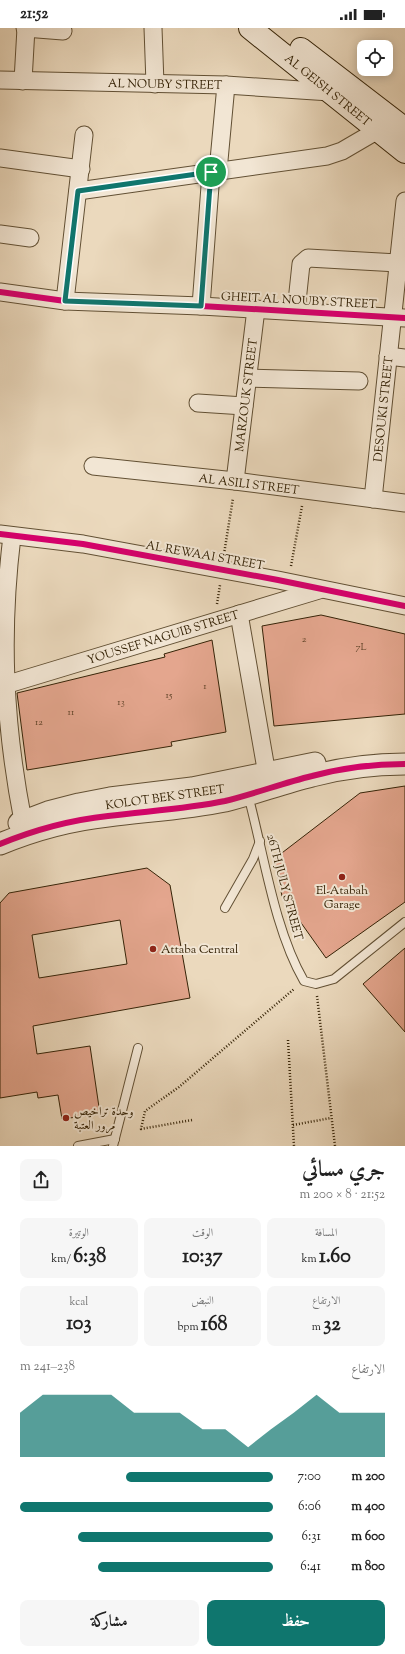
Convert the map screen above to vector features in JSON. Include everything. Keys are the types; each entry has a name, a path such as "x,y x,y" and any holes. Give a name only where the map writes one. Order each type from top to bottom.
{"main road":[{"name":"AL GEISH STREET","path":"250,28 405,152"},
{"name":"AL GEISH STREET","path":"273,28 405,129"}],"street":[{"path":"23,81 25,28 62,31"},
{"path":"153,28 155,84"},
{"name":"AL NOUBY STREET","path":"0,80 226,85 330,92"},
{"path":"201,306 214,172 226,85"},
{"path":"78,191 327,156 342,151 378,130"},
{"path":"65,301 84,135"},
{"path":"0,158 81,169"},
{"name":"DESOUKI STREET","path":"373,499 388,356 399,317 398,263 405,201"},
{"path":"0,234 30,238"},
{"path":"296,311 301,264 308,258 398,263"},
{"name":"GHEIT AL NOUBY STREET","path":"0,292 65,301 201,306 399,317"},
{"name":"MARZOUK STREET","path":"236,481 256,309"},
{"path":"388,356 405,358"},
{"path":"248,378 359,381"},
{"path":"198,403 244,406"},
{"name":"AL ASILI STREET","path":"93,466 236,481 405,503"},
{"path":"6,535 5,685 11,754 23,821"},
{"name":"AL REWAAI STREET","path":"6,535 83,544 288,582 405,606"},
{"name":"YOUSSEF NAGUIB STREET","path":"5,685 321,589"},
{"path":"239,614 268,780"},
{"name":"KOLOT BEK STREET","path":"0,844 46,828 76,821 106,816 192,807 226,801 248,794 268,780 339,758 405,752"},
{"name":"KOLOT BEK STREET","path":"0,830 23,821 79,804 110,798 268,780 367,766 405,764"}],"lane":[{"name":"26TH JULY STREET","path":"248,794 272,894 286,942 295,966 304,981"},
{"path":"225,908 253,859 260,840"},
{"path":"304,981 316,984 334,979 405,922"},
{"path":"78,1146 114,1143 138,1048"}],"path":[{"path":"288,582 305,490"},
{"path":"192,1120 141,1129 145,1111 179,1087 304,981"},
{"path":"316,984 335,1146"},
{"path":"288,1040 294,1146"},
{"path":"293,1125 331,1118"}],"building":[{"path":"321,615 405,634 405,714 274,726 262,626"},
{"path":"212,640 226,732 171,742 172,746 27,770 17,693 165,657 164,654"},
{"name":"El-Atabah Garage","path":"405,786 405,902 326,958 282,896 274,859 360,793"},
{"name":"Attaba Central","path":"147,868 170,885 190,998 33,1026 37,1054 90,1046 100,1114 62,1119 58,1095 38,1098 37,1092 0,1098 0,903 9,893","holes":["120,920 127,964 39,978 32,935"]},
{"path":"405,948 405,1032 363,984"}],"cycle path":[{"path":"0,292 65,301 201,306 405,318"},
{"path":"0,534 83,544 278,580 405,606"},
{"path":"0,844 39,830 80,820 210,804 335,771 370,766 405,764"}],"place":[{"name":"El-Atabah Garage","path":"342,877"},
{"name":"Attaba Central","path":"153,949"},
{"name":"وحدة تراخيص مرور العتبة","path":"66,1118"}],"route":[{"path":"211,172 201,306 65,301 78,191 211,172"}]}
